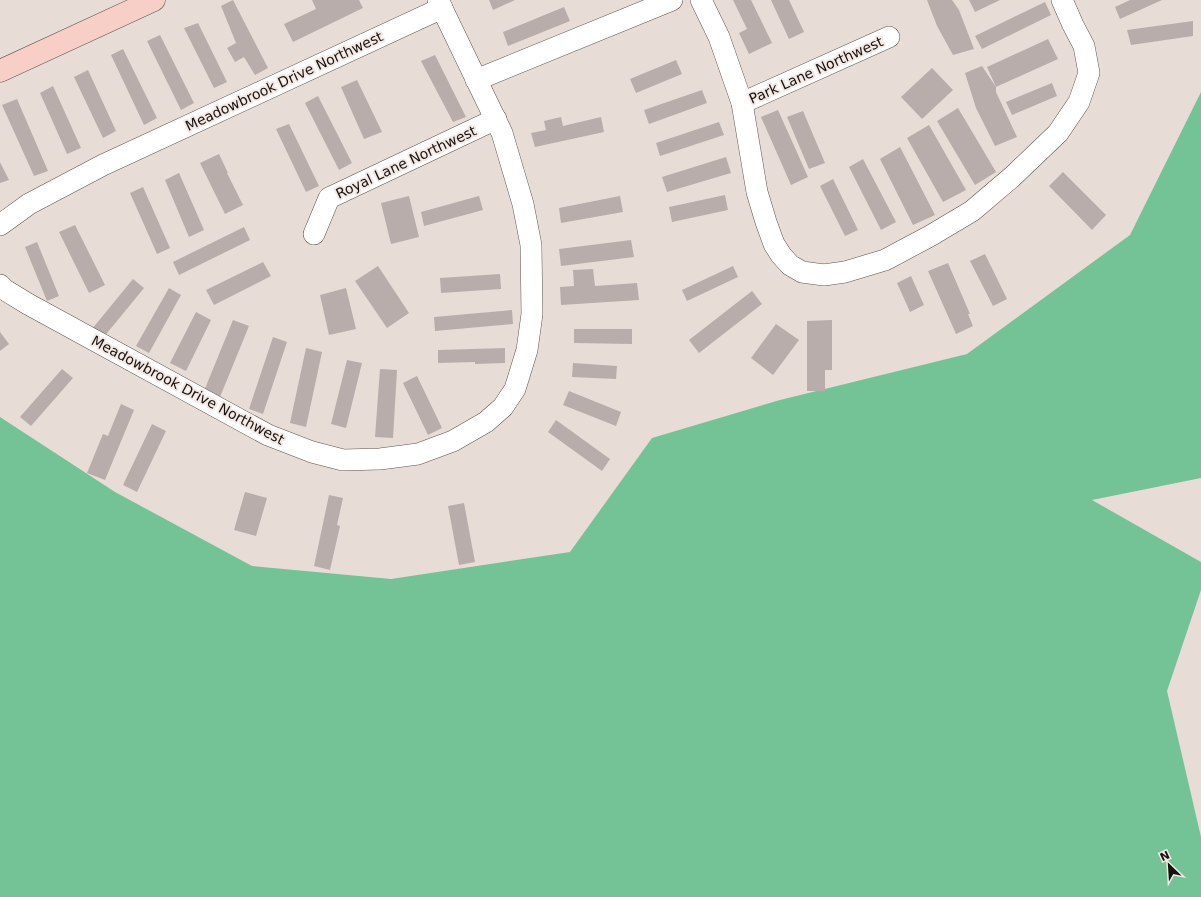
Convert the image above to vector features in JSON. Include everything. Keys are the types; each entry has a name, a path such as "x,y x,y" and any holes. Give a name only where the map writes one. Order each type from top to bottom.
{"street":[{"path":"0,71 154,0"},
{"path":"476,80 672,0"},
{"path":"702,0 719,36 742,103 757,192 774,244 790,265 802,272 824,276 845,272 885,260 972,211 1012,177 1058,133 1079,102 1089,73 1084,46 1062,0"},
{"name":"Meadowbrook Drive Northwest","path":"0,224 29,204 103,165 440,4 502,133 523,204 531,246 532,314 528,350 516,389 503,407 486,422 453,441 418,454 380,459 343,460 312,452 268,435 28,304 5,290 0,284"},
{"name":"Park Lane Northwest","path":"742,103 889,37"},
{"name":"Royal Lane Northwest","path":"314,234 329,198 496,119"}],"green space":[{"path":"1201,92 1201,478 1092,500 1201,562 1201,590 1167,691 1201,837 1201,897 0,897 0,417 115,492 252,566 391,579 570,552 652,438 780,400 967,354 1130,235"}],"building":[{"path":"233,0 268,68 255,75 244,57 235,62 227,48 236,43 221,6"},
{"path":"312,0 359,0 363,8 293,42 284,24 316,9"},
{"path":"489,0 515,0 493,10"},
{"path":"733,0 751,0 772,43 749,54 739,33 747,29"},
{"path":"771,0 789,0 804,32 789,39"},
{"path":"927,0 952,0 959,10 974,49 953,55 937,26"},
{"path":"969,0 1000,0 975,12"},
{"path":"1130,0 1162,0 1120,19 1115,7"},
{"path":"1045,2 1051,15 982,49 975,36"},
{"path":"564,7 570,21 508,46 503,32"},
{"path":"1193,21 1193,36 1131,45 1127,30"},
{"path":"198,23 227,82 214,88 184,28"},
{"path":"160,35 194,103 181,110 147,41"},
{"path":"1048,39 1058,59 996,87 987,67"},
{"path":"123,49 157,118 144,125 111,55"},
{"path":"435,55 466,117 453,122 421,61"},
{"path":"676,60 682,74 636,93 630,79"},
{"path":"982,66 996,87 996,92 1017,137 995,146 976,108 965,73"},
{"path":"932,68 953,90 922,119 901,97"},
{"path":"88,70 116,131 103,138 74,77"},
{"path":"357,80 382,132 364,139 341,87"},
{"path":"1052,83 1057,96 1012,115 1006,102"},
{"path":"53,86 81,148 67,154 40,93"},
{"path":"702,90 707,103 649,124 644,110"},
{"path":"318,96 352,163 339,170 305,103"},
{"path":"17,99 48,171 34,176 2,105"},
{"path":"958,108 996,172 975,185 937,121"},
{"path":"778,110 808,177 791,185 761,117"},
{"path":"803,111 825,163 809,169 787,117"},
{"path":"561,117 563,126 601,117 604,132 535,147 531,133 546,130 544,121"},
{"path":"719,122 724,135 660,156 656,143"},
{"path":"289,124 319,186 306,192 276,129"},
{"path":"929,125 966,190 943,202 907,138"},
{"path":"900,147 935,215 913,225 880,159"},
{"path":"219,154 243,205 225,214 200,163"},
{"path":"726,157 731,173 667,192 662,177"},
{"path":"863,159 896,222 881,230 849,167"},
{"path":"0,162 9,180 0,183"},
{"path":"1063,172 1106,215 1092,230 1049,186"},
{"path":"179,173 204,230 189,237 165,180"},
{"path":"833,179 858,230 845,236 820,186"},
{"path":"143,187 170,248 157,254 130,193"},
{"path":"725,195 728,210 672,222 669,207"},
{"path":"409,196 419,237 391,244 381,203"},
{"path":"479,196 483,210 424,226 421,212"},
{"path":"620,196 623,212 561,223 559,208"},
{"path":"75,225 105,285 89,293 59,232"},
{"path":"244,227 250,240 179,275 173,262"},
{"path":"631,240 634,257 561,266 559,249"},
{"path":"37,242 59,296 47,301 25,247"},
{"path":"985,254 1007,299 993,306 970,261"},
{"path":"263,262 271,276 214,305 206,290"},
{"path":"948,263 970,314 968,314 973,326 956,334 928,271"},
{"path":"378,266 409,313 387,328 355,281"},
{"path":"733,266 738,277 687,301 682,290"},
{"path":"593,269 595,286 637,283 639,300 561,305 560,287 574,286 573,270"},
{"path":"500,274 501,289 441,293 440,278"},
{"path":"911,276 924,305 910,312 897,283"},
{"path":"133,279 144,288 103,338 92,329"},
{"path":"169,288 181,295 149,353 136,346"},
{"path":"346,288 356,329 329,335 320,295"},
{"path":"752,291 762,304 699,353 689,340"},
{"path":"512,310 513,324 435,331 434,317"},
{"path":"196,312 211,320 186,371 170,363"},
{"path":"233,320 249,326 220,397 204,391"},
{"path":"832,320 832,370 825,370 825,391 807,391 807,321"},
{"path":"776,324 799,340 773,375 751,358"},
{"path":"574,329 632,329 632,344 574,343"},
{"path":"0,332 9,344 0,351"},
{"path":"273,337 287,342 263,414 249,409"},
{"path":"306,348 322,352 306,427 290,423"},
{"path":"505,348 505,363 438,363 438,350"},
{"path":"347,360 362,363 346,428 331,424"},
{"path":"573,363 617,366 616,379 572,377"},
{"path":"62,369 73,378 31,426 20,417"},
{"path":"380,369 397,370 393,438 375,437"},
{"path":"417,376 442,428 428,435 403,383"},
{"path":"569,391 621,412 616,426 563,405"},
{"path":"121,404 134,410 105,480 87,473 103,434 108,436"},
{"path":"556,420 610,459 602,471 548,432"},
{"path":"152,424 166,431 137,492 123,485"},
{"path":"245,492 267,498 256,536 234,530"},
{"path":"329,495 343,498 337,525 340,526 330,570 314,566"},
{"path":"464,503 475,562 459,565 448,506"}]}
